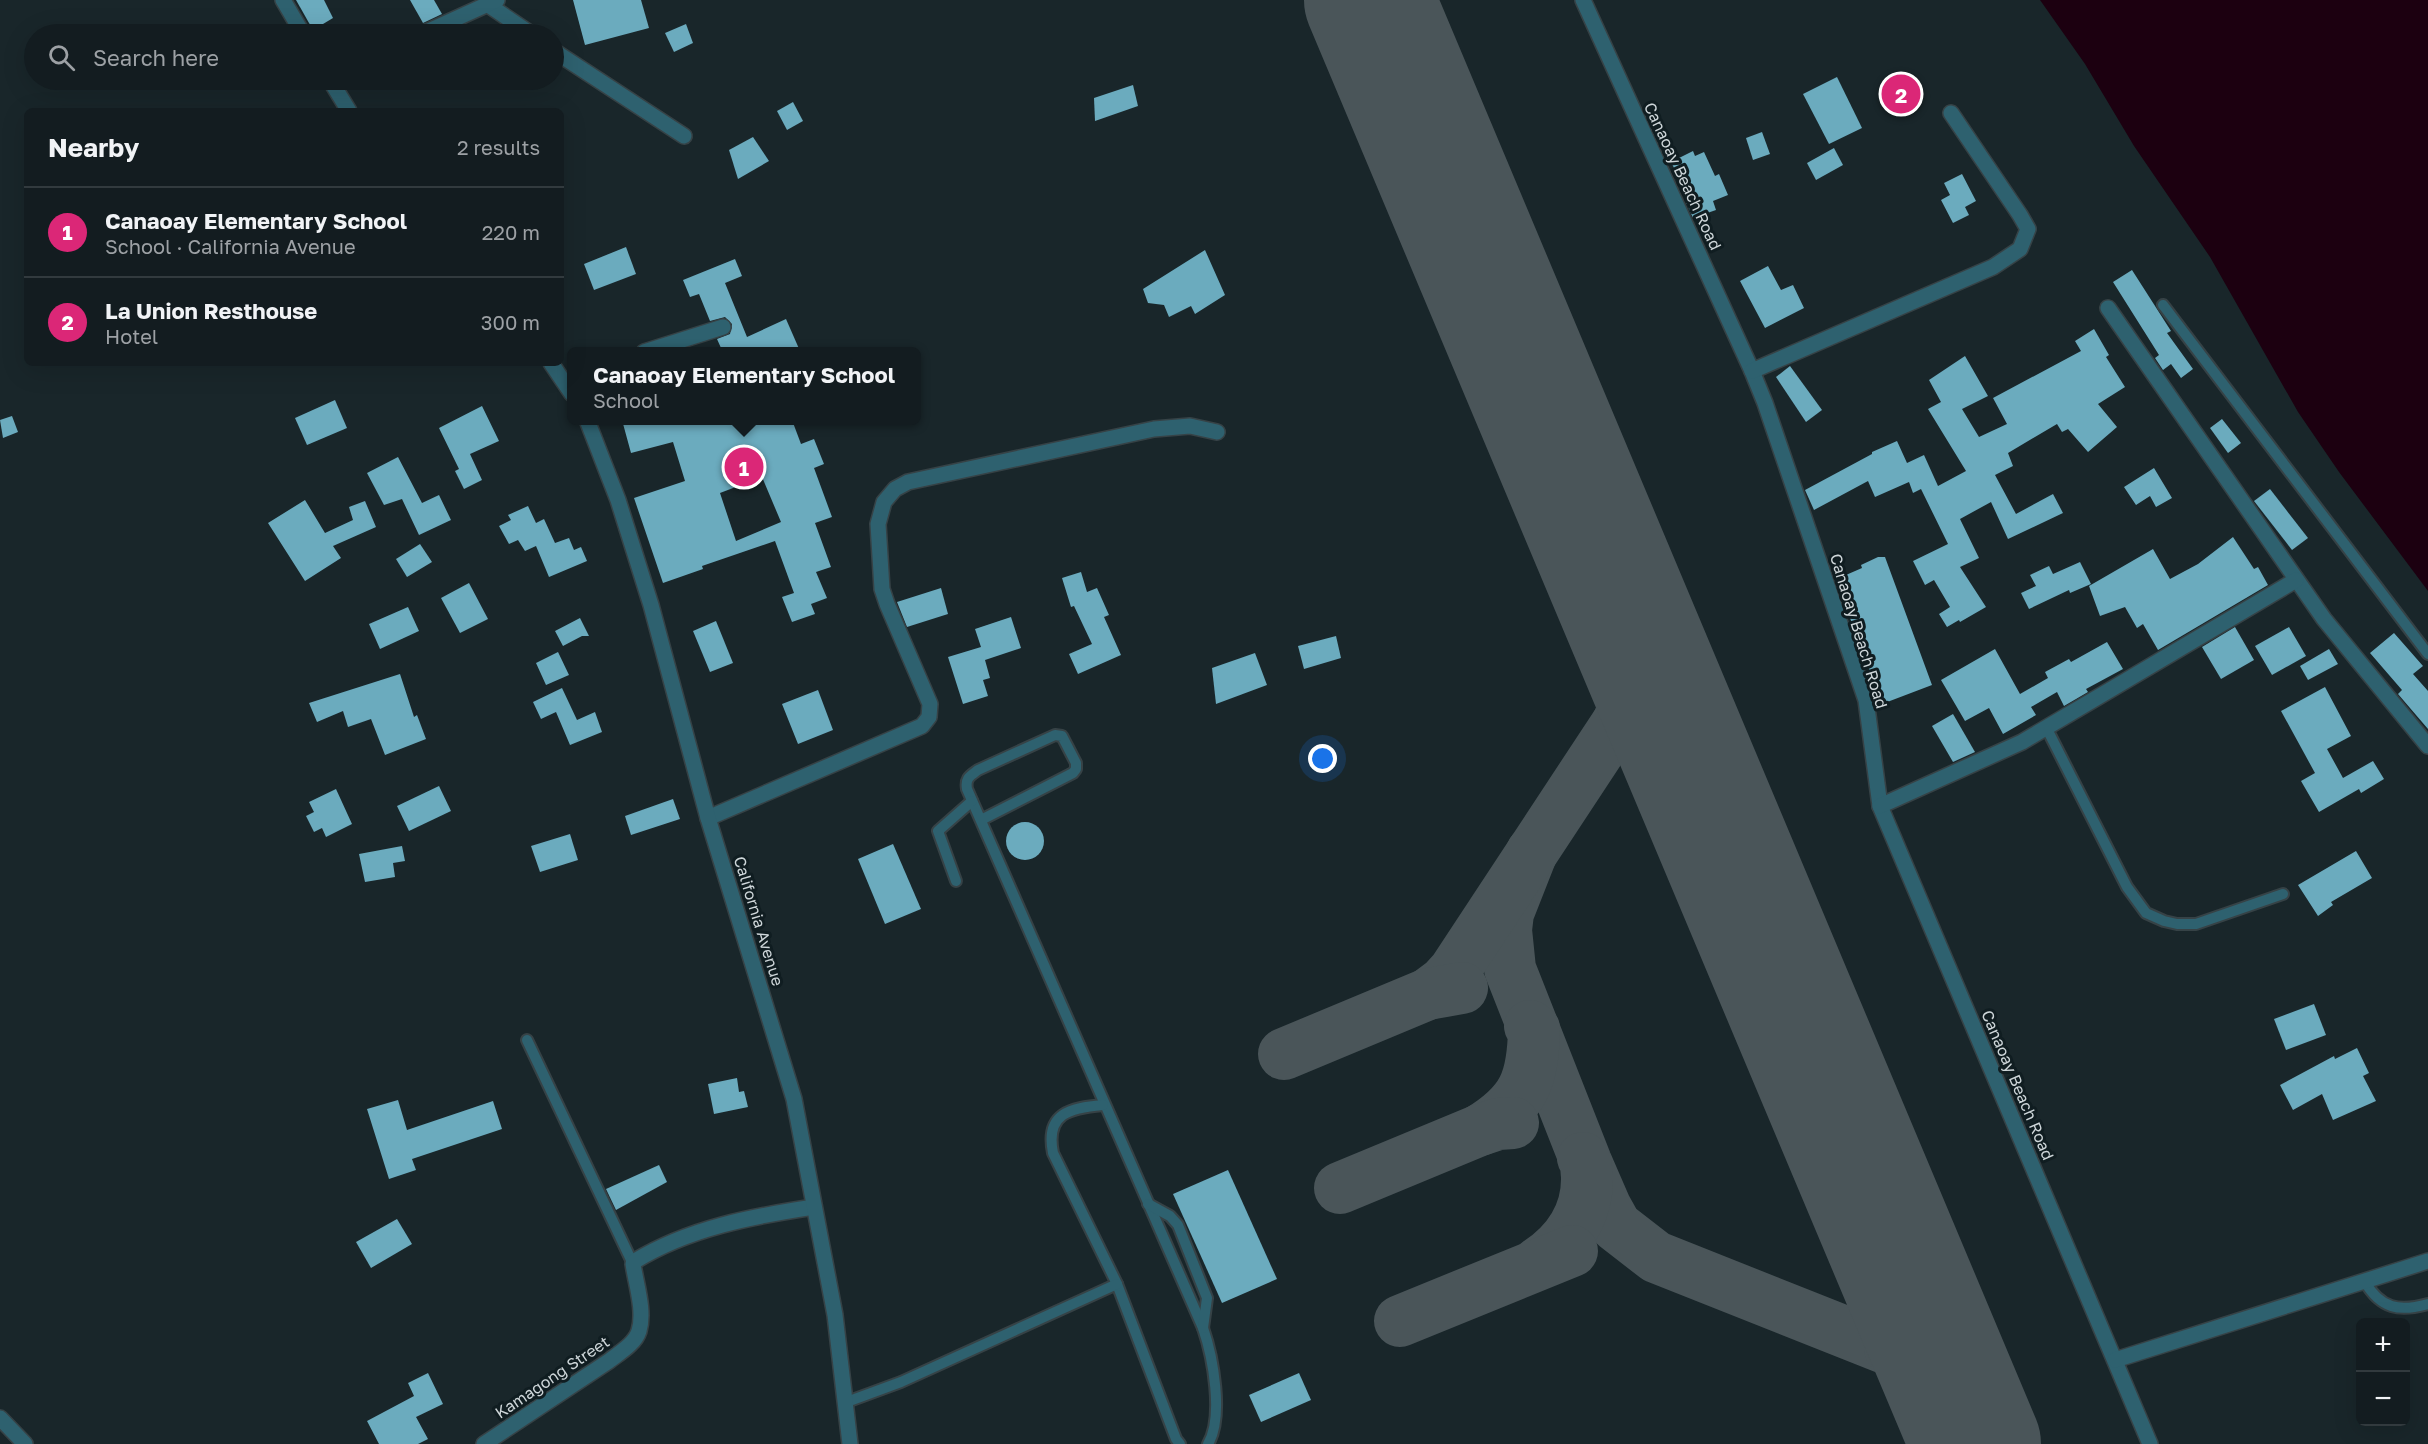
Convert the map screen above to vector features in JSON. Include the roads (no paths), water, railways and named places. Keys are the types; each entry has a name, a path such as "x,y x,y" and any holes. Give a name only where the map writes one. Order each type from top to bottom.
{"street":[{"path":"283,0 297,24"},
{"name":"Canaoay Beach Road","path":"1583,0 1752,371 1866,700 1880,806 2150,1444"},
{"path":"444,24 492,2 519,24"},
{"path":"564,58 684,136"},
{"path":"336,90 347,108"},
{"path":"1752,371 1994,267 2020,249 2028,230 1951,113"},
{"path":"2108,308 2324,619 2428,746"},
{"path":"657,347 723,327"},
{"path":"554,366 566,376"},
{"name":"California Avenue","path":"588,425 618,500 651,605 708,818 794,1099 835,1315 850,1444"},
{"path":"708,818 922,726 929,717 930,704 900,638 882,589 878,524 884,502 895,489 908,482 1154,429 1190,426 1217,432"},
{"path":"1880,806 2022,742 2296,580"},
{"path":"633,1264 639,1258 683,1238 730,1222 814,1207"},
{"path":"2115,1360 2428,1262"},
{"name":"Kamagong Street","path":"484,1444 609,1362 627,1347 638,1332 640,1317 633,1264"},
{"path":"0,1418 25,1444"}],"lane":[{"path":"2163,305 2428,654"},
{"path":"2046,727 2127,887 2146,912 2171,923 2196,924 2283,894"},
{"path":"981,820 1073,773 1076,763 1062,736 1055,735 969,776 966,782 972,801 1103,1105 1203,1328 1215,1385 1215,1423 1208,1444"},
{"path":"956,881 938,831 972,801"},
{"path":"527,1040 633,1264"},
{"path":"1103,1105 1069,1111 1059,1117 1052,1127 1050,1141 1053,1153 1117,1284 1176,1439 1180,1444"},
{"path":"1148,1204 1170,1216 1178,1225 1207,1298 1203,1328"},
{"path":"2365,1282 2373,1296 2386,1306 2416,1307 2428,1304"},
{"path":"844,1403 901,1382 1117,1284"}],"place":[{"name":"La Union Resthouse","path":"1901,94"},
{"name":"Canaoay Elementary School","path":"744,467"}]}
